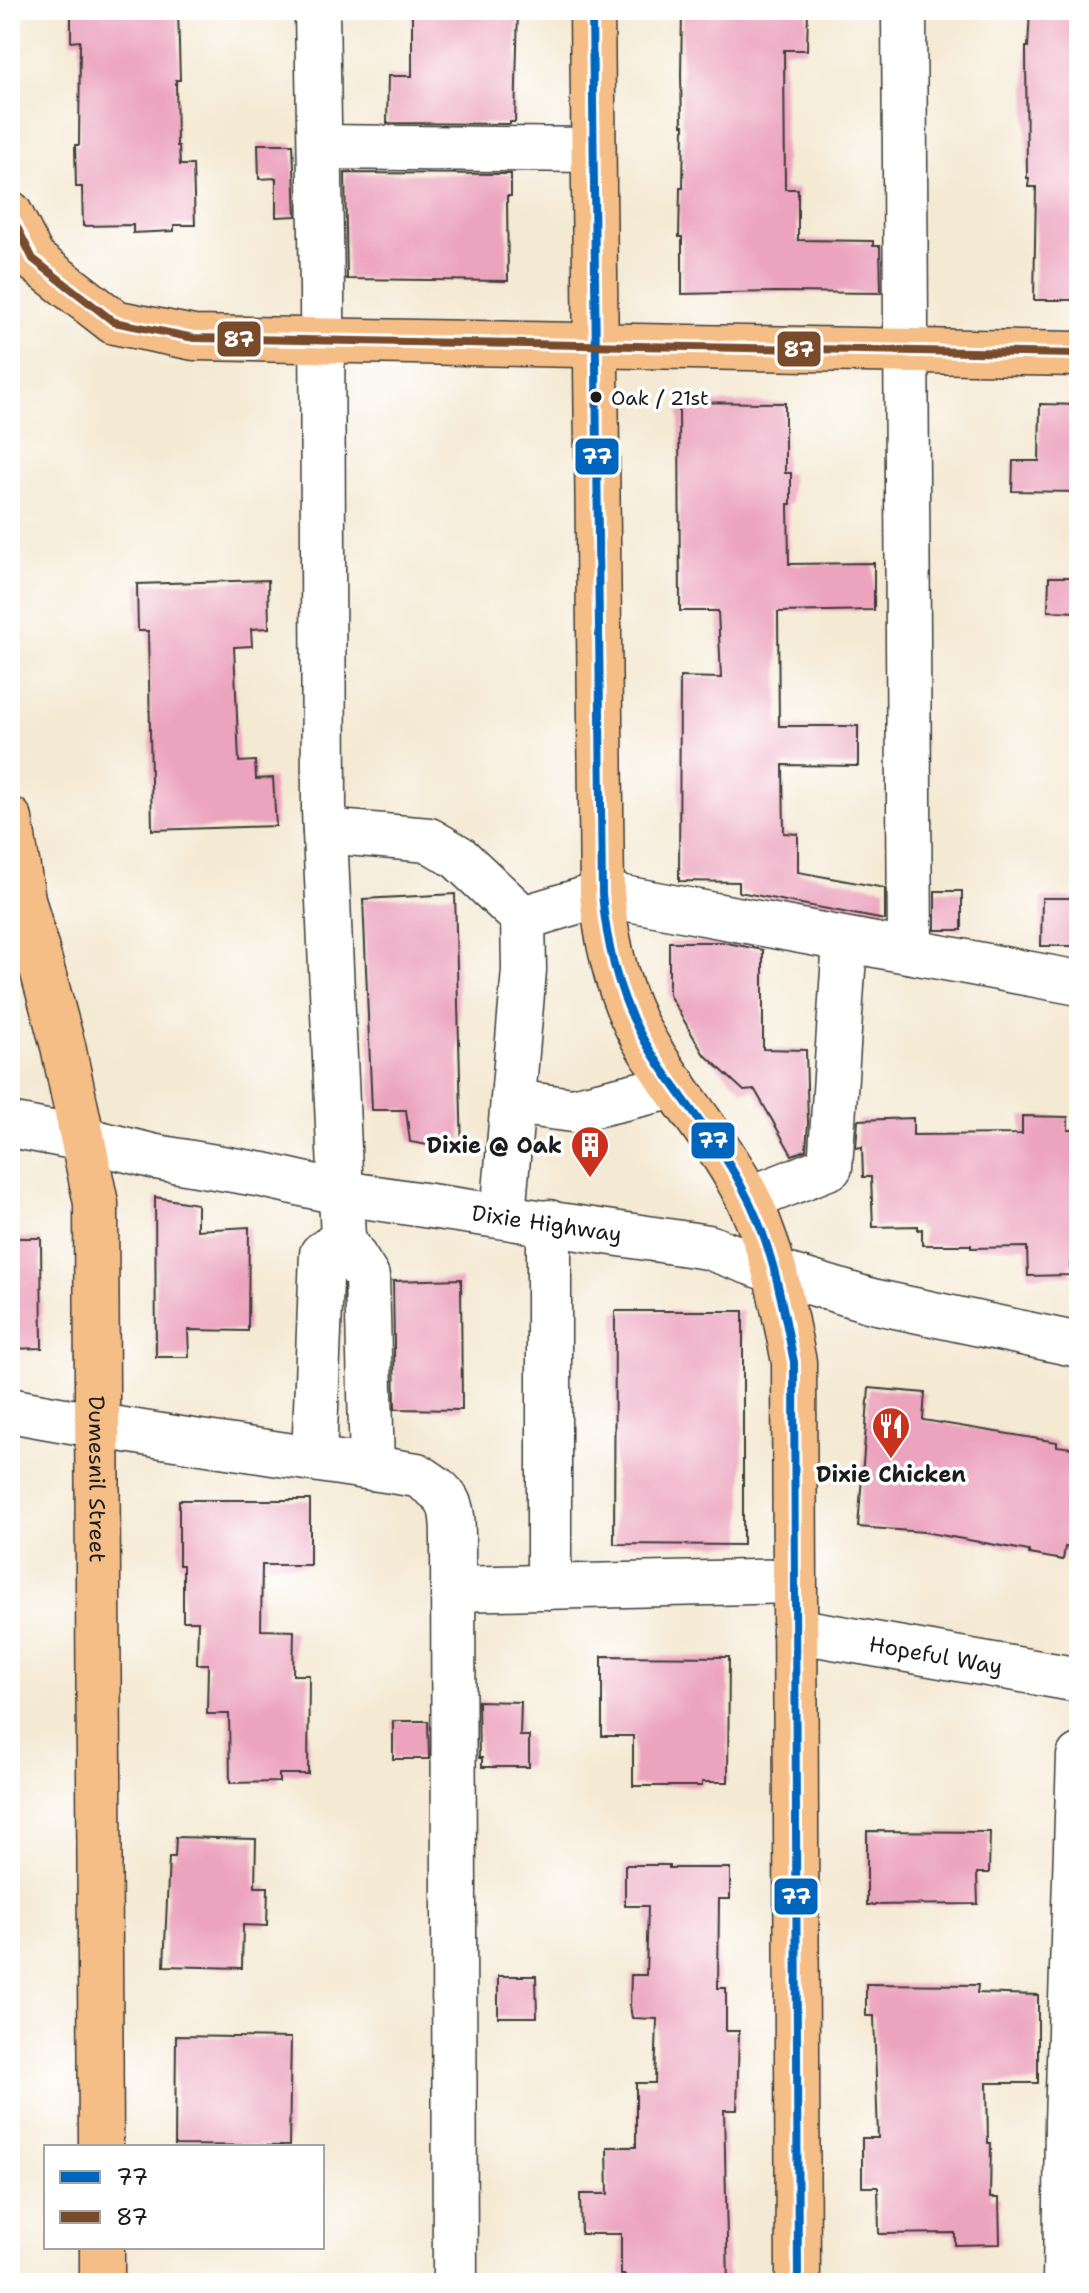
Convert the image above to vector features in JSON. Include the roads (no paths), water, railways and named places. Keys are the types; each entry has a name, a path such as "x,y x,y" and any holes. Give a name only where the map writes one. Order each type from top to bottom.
{"main road":[{"path":"592,10 602,894 606,934 621,991 649,1048 700,1120 749,1199 776,1272 794,1362 798,2283"},
{"path":"10,213 33,259 114,322 194,338 1079,354"},
{"name":"Dumesnil Street","path":"10,819 23,899 63,1046 96,1203 101,2145"},
{"path":"102,2249 102,2283"}],"street":[{"path":"314,1459 332,1246 342,1193 325,831 317,10"},
{"path":"904,10 910,951"},
{"path":"320,147 593,150"},
{"path":"325,831 429,840 458,857 523,918 524,970 503,1216"},
{"path":"523,918 602,894 1079,983"},
{"path":"749,1199 830,1167 845,940"},
{"path":"513,1102 573,1110 675,1086"},
{"name":"Dixie Highway","path":"10,1125 342,1193 708,1247 776,1272 872,1301 1079,1345"},
{"path":"549,1222 549,1587"},
{"path":"332,1246 367,1277 372,1468"},
{"path":"10,1410 97,1427 417,1475 443,1491 453,1516 455,2283"},
{"path":"453,1589 794,1581"},
{"name":"Hopeful Way","path":"794,1630 1079,1680"},
{"path":"1065,2283 1079,1756"}],"place":[{"name":"Oak / 21st","path":"596,397"},
{"name":"Dixie @ Oak","path":"590,1179"},
{"name":"Dixie Chicken","path":"891,1460"}]}
